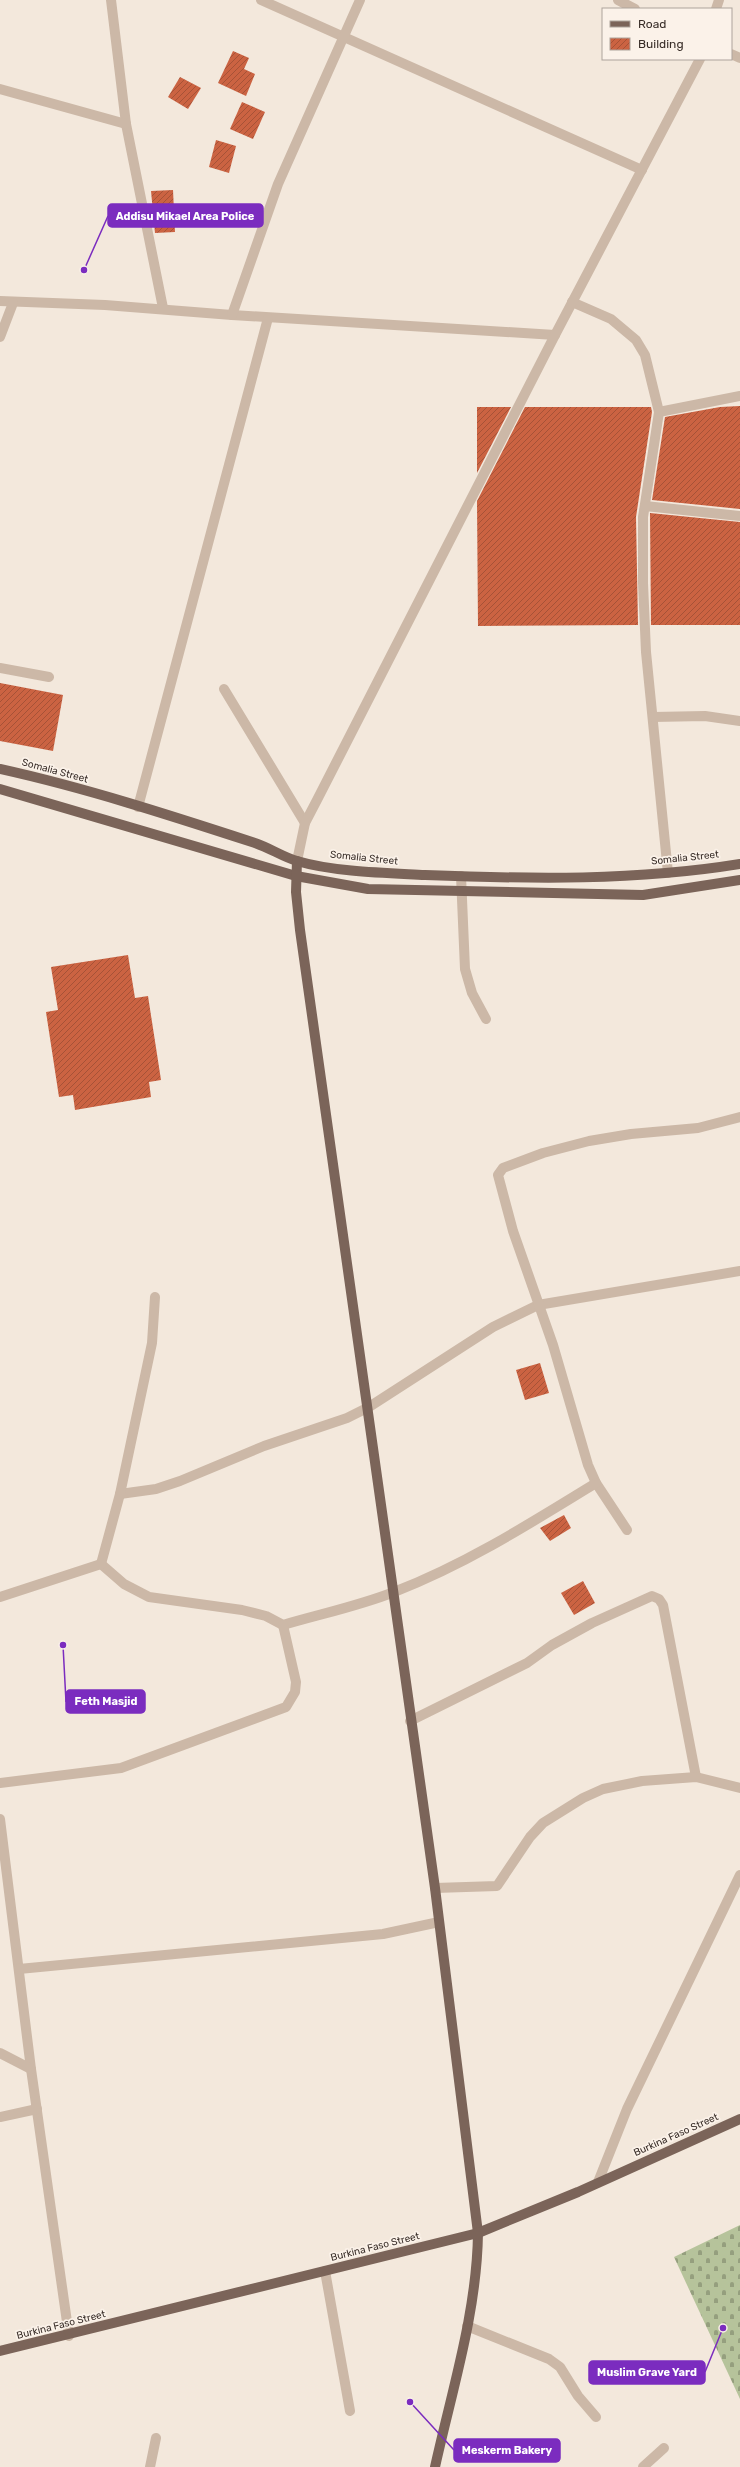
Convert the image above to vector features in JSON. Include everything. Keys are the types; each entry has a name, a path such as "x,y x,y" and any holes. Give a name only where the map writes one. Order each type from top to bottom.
{"main road":[{"name":"Somalia Street","path":"0,769 138,807 258,844 297,861 392,873 461,876 596,878 668,874 740,864"},
{"path":"0,789 296,876 368,889 462,893 643,895 740,880"},
{"path":"297,861 296,876 300,930 369,1407 410,1721 435,1888 478,2233 478,2259 467,2326 435,2467"},
{"name":"Burkina Faso Street","path":"0,2351 68,2336 478,2233 520,2217 740,2119"}],"street":[{"path":"112,0 126,124 163,308"},
{"path":"261,0 345,36 642,170"},
{"path":"232,315 278,184 360,0"},
{"path":"618,0 633,8"},
{"path":"297,861 305,823 572,302 699,60"},
{"path":"0,89 126,124"},
{"path":"0,301 13,303 163,308 268,318 555,335"},
{"path":"572,302 611,319 636,340 644,355 659,412 645,506 643,556 645,644 668,874"},
{"path":"0,337 13,303"},
{"path":"138,807 268,318"},
{"path":"659,412 740,396"},
{"path":"645,506 740,516"},
{"path":"0,668 49,677"},
{"path":"224,689 305,823"},
{"path":"653,717 705,716 740,721"},
{"path":"461,876 466,975 472,993 486,1019"},
{"path":"627,1530 596,1484 588,1465 553,1345 538,1305 498,1178 500,1170 543,1154 589,1141 631,1134 698,1128 740,1116"},
{"path":"120,1494 156,1489 180,1481 264,1446 347,1418 369,1407 493,1326 538,1305 740,1272"},
{"path":"102,1564 120,1494 152,1343 155,1297"},
{"path":"102,1564 124,1584 148,1597 242,1610 266,1616 284,1625 393,1592 477,1555 596,1484"},
{"path":"0,1597 102,1564"},
{"path":"410,1721 527,1663 552,1645 592,1623 652,1596 659,1599 663,1605 696,1777"},
{"path":"0,1782 120,1768 286,1707 295,1692 296,1682 284,1625"},
{"path":"435,1888 497,1886 530,1836 543,1822 583,1798 603,1789 642,1781 696,1777 740,1788"},
{"path":"0,1819 31,2069 68,2336"},
{"path":"598,2182 627,2109 740,1875"},
{"path":"19,1969 382,1934 439,1922"},
{"path":"0,2052 31,2069"},
{"path":"0,2118 37,2109"},
{"path":"325,2272 350,2411"},
{"path":"467,2326 549,2359 560,2366 578,2396 596,2417"},
{"path":"150,2467 156,2438"},
{"path":"643,2467 664,2448"}],"green space":[{"path":"740,2225 740,2399 674,2257"}],"building":[{"path":"233,51 249,58 244,69 255,74 246,96 218,83"},
{"path":"180,77 201,88 188,109 168,97"},
{"path":"242,102 265,112 253,139 230,129"},
{"path":"216,140 236,146 229,173 209,167"},
{"path":"173,190 175,232 155,233 151,191"},
{"path":"740,406 740,509 652,500 665,417 720,407"},
{"path":"477,407 511,407 477,473"},
{"path":"525,407 651,407 652,412 636,517 638,625 478,626 477,501"},
{"path":"650,513 740,522 740,625 651,625"},
{"path":"0,683 63,695 53,751 0,741"},
{"path":"128,955 135,998 148,996 161,1080 149,1082 151,1097 75,1110 73,1095 59,1097 46,1012 58,1010 51,967"},
{"path":"540,1363 549,1393 525,1400 516,1370"},
{"path":"564,1515 571,1528 550,1541 540,1528"},
{"path":"583,1581 595,1603 574,1615 561,1593"}],"place":[{"name":"Addisu Mikael Area Police","path":"84,270"},
{"name":"Feth Masjid","path":"63,1645"},
{"name":"Muslim Grave Yard","path":"723,2328"},
{"name":"Meskerm Bakery","path":"410,2402"}]}
